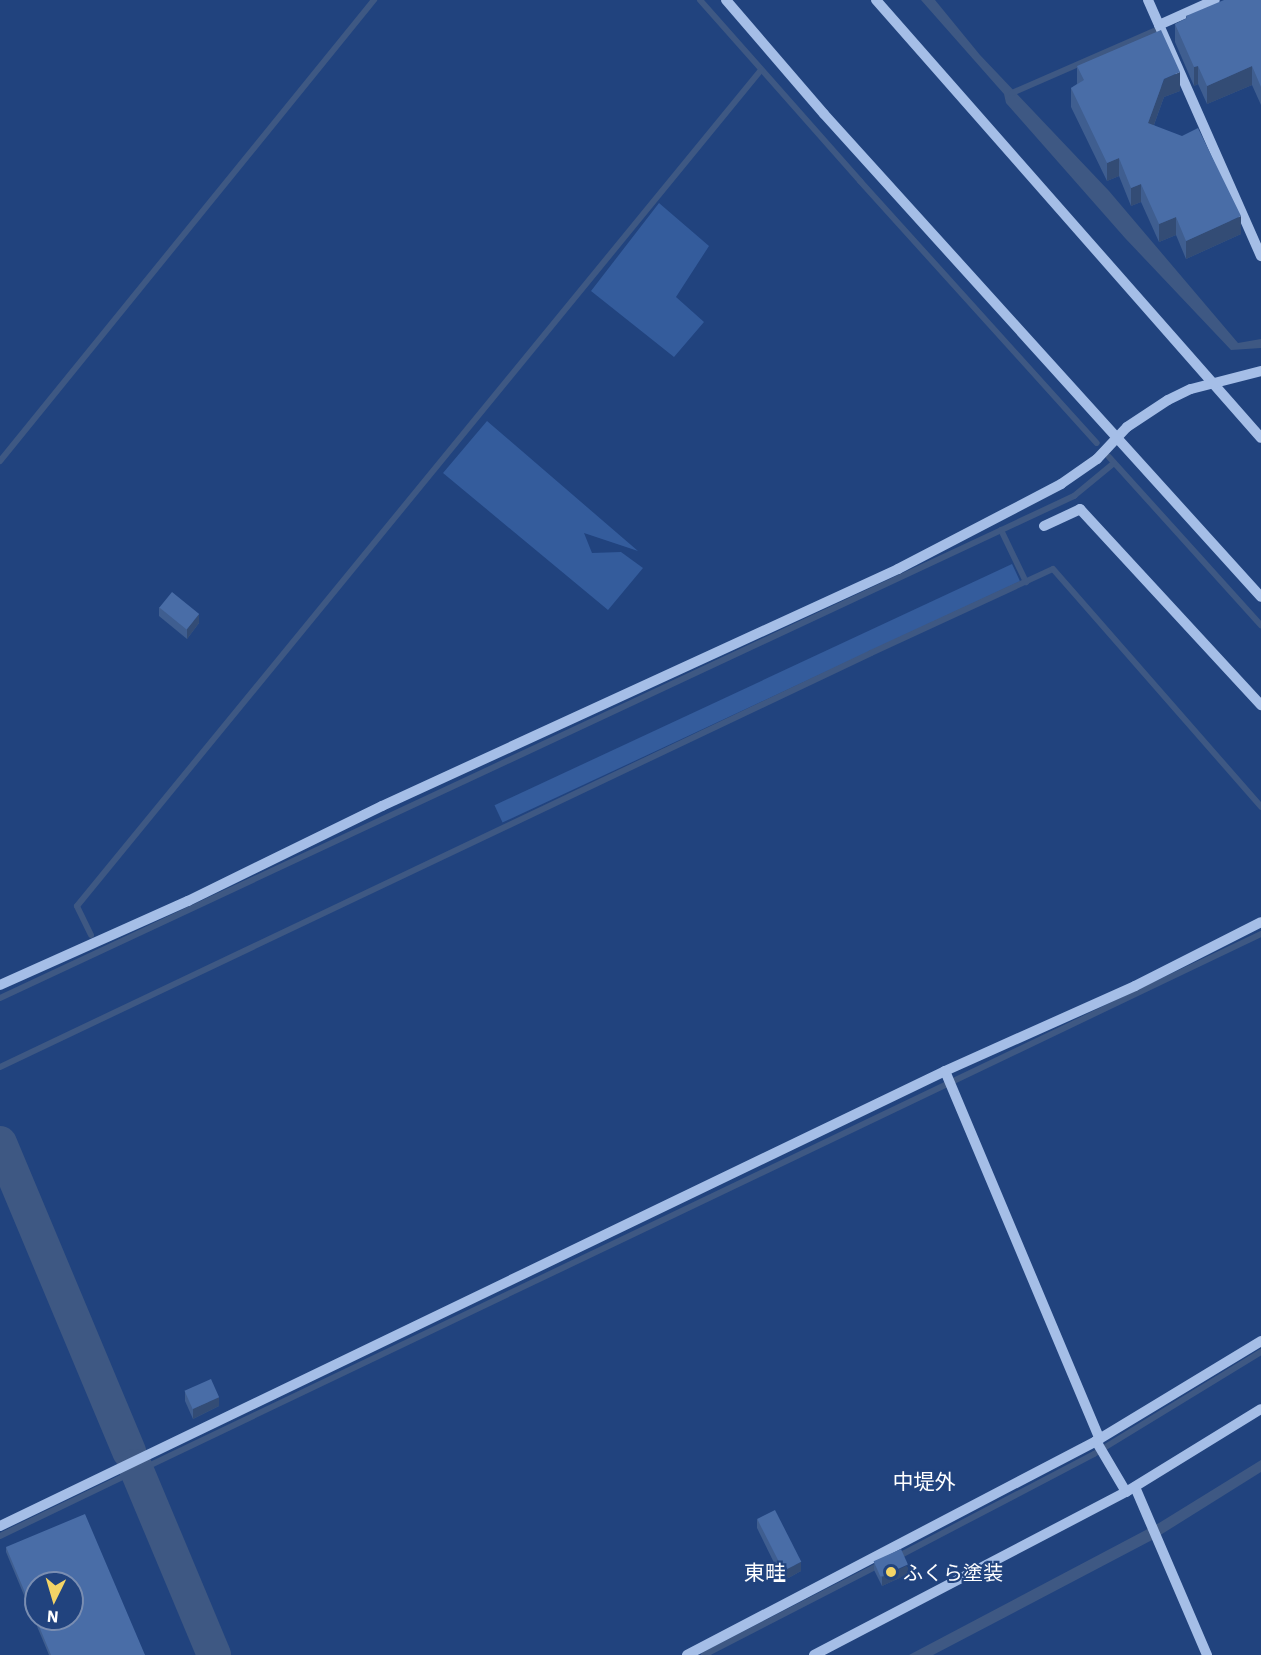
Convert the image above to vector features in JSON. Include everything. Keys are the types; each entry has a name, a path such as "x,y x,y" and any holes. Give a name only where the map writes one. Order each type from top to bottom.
{"street":[{"path":"726,0 824,114 1261,597"},
{"path":"876,0 1261,438"},
{"path":"1148,0 1261,256"},
{"path":"1159,25 1215,0"},
{"path":"0,985 188,901 382,806 898,569 1061,484 1096,459 1117,437 1168,399 1191,389 1214,385 1261,371"},
{"path":"1044,526 1080,509 1261,705"},
{"path":"0,1526 949,1078 1261,922"},
{"path":"949,1078 1100,1445 1152,1526 1207,1655"},
{"path":"687,1655 1100,1445 1261,1341"},
{"path":"814,1655 1131,1490 1261,1409"}],"shaded area":[{"path":"921,0 935,0 980,55 1109,191 1238,343 1261,339 1261,348 1231,350 1125,238 1006,103 1004,94"},
{"path":"659,203 709,246 676,297 704,322 674,357 591,291"},
{"path":"487,421 638,551 584,533 592,553 621,552 643,568 608,610 443,473"},
{"path":"1012,564 1020,581 503,823 494,805"},
{"path":"1261,1460 1261,1472 1154,1539 933,1655 909,1655 1159,1523"}],"building":[{"path":"1224,0 1261,0 1261,87 1252,66 1207,86 1198,66 1194,67 1175,24 1187,18 1186,16"},
{"path":"1161,30 1180,72 1164,79 1148,123 1182,136 1198,128 1241,216 1186,241 1176,217 1159,224 1141,184 1131,188 1119,158 1107,163 1071,88 1084,80 1077,66"},
{"path":"172,592 199,614 187,630 159,608"},
{"path":"211,1379 219,1397 193,1409 185,1391"},
{"path":"775,1510 801,1562 784,1571 757,1519"},
{"path":"85,1514 145,1655 51,1655 41,1631 84,1631 84,1571 24,1571 24,1590 6,1547"},
{"path":"901,1549 908,1565 881,1577 874,1561"}],"waterway":[{"path":"0,461 374,0"},
{"path":"700,0 1097,443"},
{"path":"1012,93 1154,31"},
{"path":"91,935 77,906 761,70"},
{"path":"1109,457 1261,625"},
{"path":"0,998 1074,496 1114,463"},
{"path":"1001,530 1026,582"},
{"path":"0,1067 871,653 1053,569 1261,807"},
{"path":"138,1471 1261,934"},
{"path":"0,1143 129,1452"},
{"path":"897,1557 1094,1454 1261,1352"},
{"path":"135,1466 214,1655"},
{"path":"0,1536 137,1470"},
{"path":"704,1655 879,1565"}],"place":[{"name":"ふくら塗装","path":"891,1572"}],"district":[{"name":"中堤外","path":"924,1481"},
{"name":"東畦","path":"765,1572"}]}
